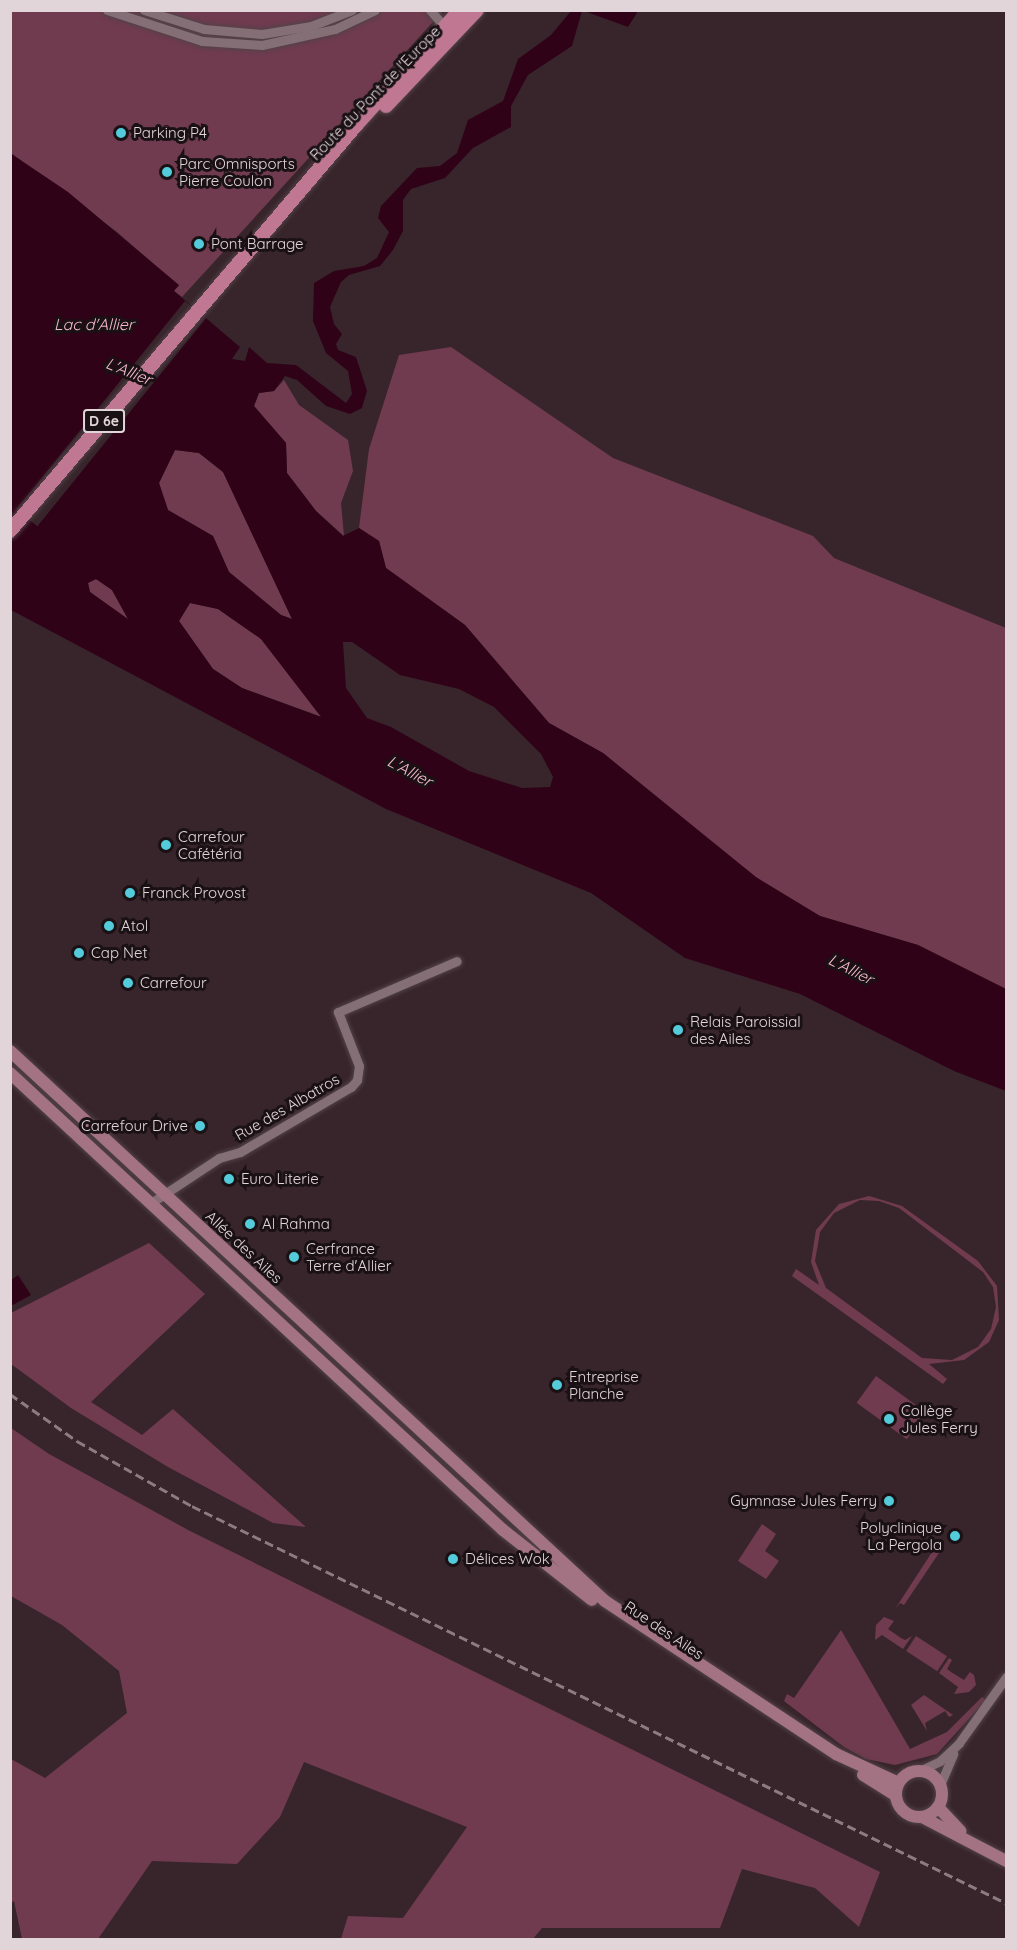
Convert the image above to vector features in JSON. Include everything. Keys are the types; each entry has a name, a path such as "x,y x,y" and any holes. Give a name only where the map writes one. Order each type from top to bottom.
{"main road":[{"name":"Route du Pont de l'Europe","path":"297,199 442,46 462,17"},
{"name":"Route du Pont de l'Europe","path":"10,531 198,311 462,17"},
{"name":"Allée des Ailes","path":"10,1052 457,1464"},
{"name":"Allée des Ailes","path":"10,1073 434,1465"},
{"name":"Rue des Ailes","path":"457,1464 605,1601 837,1754 899,1783"},
{"name":"Rue des Ailes","path":"434,1465 503,1530 600,1606 833,1760 896,1796"},
{"path":"938,1807 940,1785 932,1775 919,1772 908,1774 899,1783 896,1796 907,1814 922,1817 1006,1861"},
{"path":"922,1817 938,1807"},
{"path":"938,1807 980,1847"}],"street":[{"path":"107,10 202,41 262,45 324,33 375,10"},
{"path":"144,10 204,29 262,34 311,26 352,10"},
{"path":"430,10 462,17"},
{"name":"Rue des Albatros","path":"151,1203 219,1158 240,1152 351,1087 357,1080 359,1066 338,1012 457,961"},
{"path":"919,1772 940,1761 959,1743 1006,1677"},
{"path":"940,1785 959,1743"}],"shaded area":[{"name":"Parc Omnisports Pierre Coulon","path":"10,11 443,11 182,297 173,290 179,286 117,232 11,153"},
{"path":"451,347 613,458 813,536 834,558 1006,628 1006,989 918,945 820,916 756,878 603,753 549,723 465,625 386,568 379,541 359,528 369,449 399,355"},
{"path":"284,380 299,405 348,440 353,471 341,503 344,536 316,511 287,473 286,443 254,406 259,393 274,391"},
{"path":"175,450 199,453 223,472 292,619 281,615 229,572 213,536 168,510 159,483"},
{"path":"96,579 112,590 129,621 90,592 88,583"},
{"path":"190,603 218,609 261,639 322,717 242,688 213,669 179,621"},
{"path":"869,1196 902,1206 978,1261 997,1286 999,1320 989,1342 964,1360 929,1364 947,1379 943,1384 792,1276 796,1269 819,1285 811,1262 816,1230 839,1204","holes":["860,1200 879,1201 899,1208 983,1272 993,1287 996,1307 991,1329 978,1347 952,1360 922,1358 826,1288 815,1261 820,1232 834,1213"]},
{"path":"149,1243 205,1294 91,1402 142,1435 173,1409 306,1527 273,1523 168,1467 71,1408 11,1364 11,1313"},
{"path":"876,1376 926,1412 907,1439 857,1403"},
{"path":"11,1428 49,1454 190,1531 880,1872 859,1927 815,1888 742,1869 720,1928 542,1928 532,1940 341,1939 348,1916 403,1918 467,1827 304,1762 280,1817 237,1864 152,1861 98,1939 22,1939 14,1901 11,1903 11,1759 45,1778 127,1713 119,1671 62,1625 11,1596"},
{"path":"762,1524 776,1534 765,1551 779,1561 766,1579 738,1561"},
{"path":"936,1546 941,1550 904,1605 900,1603 895,1609"},
{"path":"884,1617 894,1621 888,1629 901,1638 905,1640 912,1636 903,1649 882,1635 875,1640 876,1625"},
{"path":"841,1630 910,1749 947,1732 982,1697 986,1700 937,1754 895,1765 866,1759 844,1747 784,1701 787,1694 794,1698"},
{"path":"916,1636 947,1656 937,1671 906,1651"},
{"path":"949,1658 952,1660 947,1669 951,1672 964,1680 970,1672 974,1675 976,1685 969,1692 954,1694 958,1687 939,1673"},
{"path":"924,1695 953,1715 949,1717 945,1711 925,1723 927,1731 911,1705"}],"water":[{"path":"638,10 628,27 584,11"},
{"path":"571,11 582,11 572,46 528,75 511,106 511,127 473,148 445,178 411,189 403,200 403,231 393,250 380,266 349,275 341,282 330,307 334,324 342,334 336,344 338,350 356,357 367,391 362,408 350,414 326,406 297,380 285,376 274,391 259,393 254,406 286,443 287,473 316,511 343,536 359,528 379,541 386,568 465,625 549,723 603,753 756,877 820,916 918,945 1006,989 1006,1091 954,1071 800,994 685,958 591,893 386,809 11,610 10,153 68,192 179,285 174,291 240,347 232,359 245,361 249,347 267,363 296,365 346,403 352,394 348,371 326,353 313,321 314,283 334,271 364,266 377,258 389,232 378,218 381,206 417,168 440,166 457,153 468,120 503,101 518,59 551,35","holes":["175,450 199,453 223,472 292,619 281,615 229,572 213,536 168,510 159,483","96,579 112,590 128,619 90,592 88,583","190,603 218,609 261,639 321,717 242,688 213,669 179,621","343,642 352,642 400,675 459,689 494,707 541,754 553,777 550,787 522,788 469,771 391,727 367,718 346,688"]},
{"path":"18,1275 31,1295 11,1306 11,1280"}],"pier":[{"path":"185,301 206,318 37,526 16,509"}],"railway":[{"path":"10,1394 77,1441 192,1506 1006,1903"}],"place":[{"name":"Parking P4","path":"121,133"},
{"name":"Parc Omnisports Pierre Coulon","path":"167,172"},
{"name":"Pont Barrage","path":"199,244"},
{"name":"Carrefour Cafétéria","path":"166,845"},
{"name":"Franck Provost","path":"130,893"},
{"name":"Atol","path":"109,926"},
{"name":"Cap Net","path":"79,953"},
{"name":"Carrefour","path":"128,983"},
{"name":"Relais Paroissial des Ailes","path":"678,1030"},
{"name":"Carrefour Drive","path":"200,1126"},
{"name":"Euro Literie","path":"229,1179"},
{"name":"Al Rahma","path":"250,1224"},
{"name":"Cerfrance Terre d'Allier","path":"294,1257"},
{"name":"Entreprise Planche","path":"557,1385"},
{"name":"Collège Jules Ferry","path":"889,1419"},
{"name":"Gymnase Jules Ferry","path":"889,1501"},
{"name":"Polyclinique La Pergola","path":"955,1536"},
{"name":"Délices Wok","path":"453,1559"}],"water label":[{"name":"Lac d'Allier","path":"94,324"},
{"name":"L'Allier","path":"129,371"},
{"name":"L'Allier","path":"410,771"},
{"name":"L'Allier","path":"851,969"}]}
